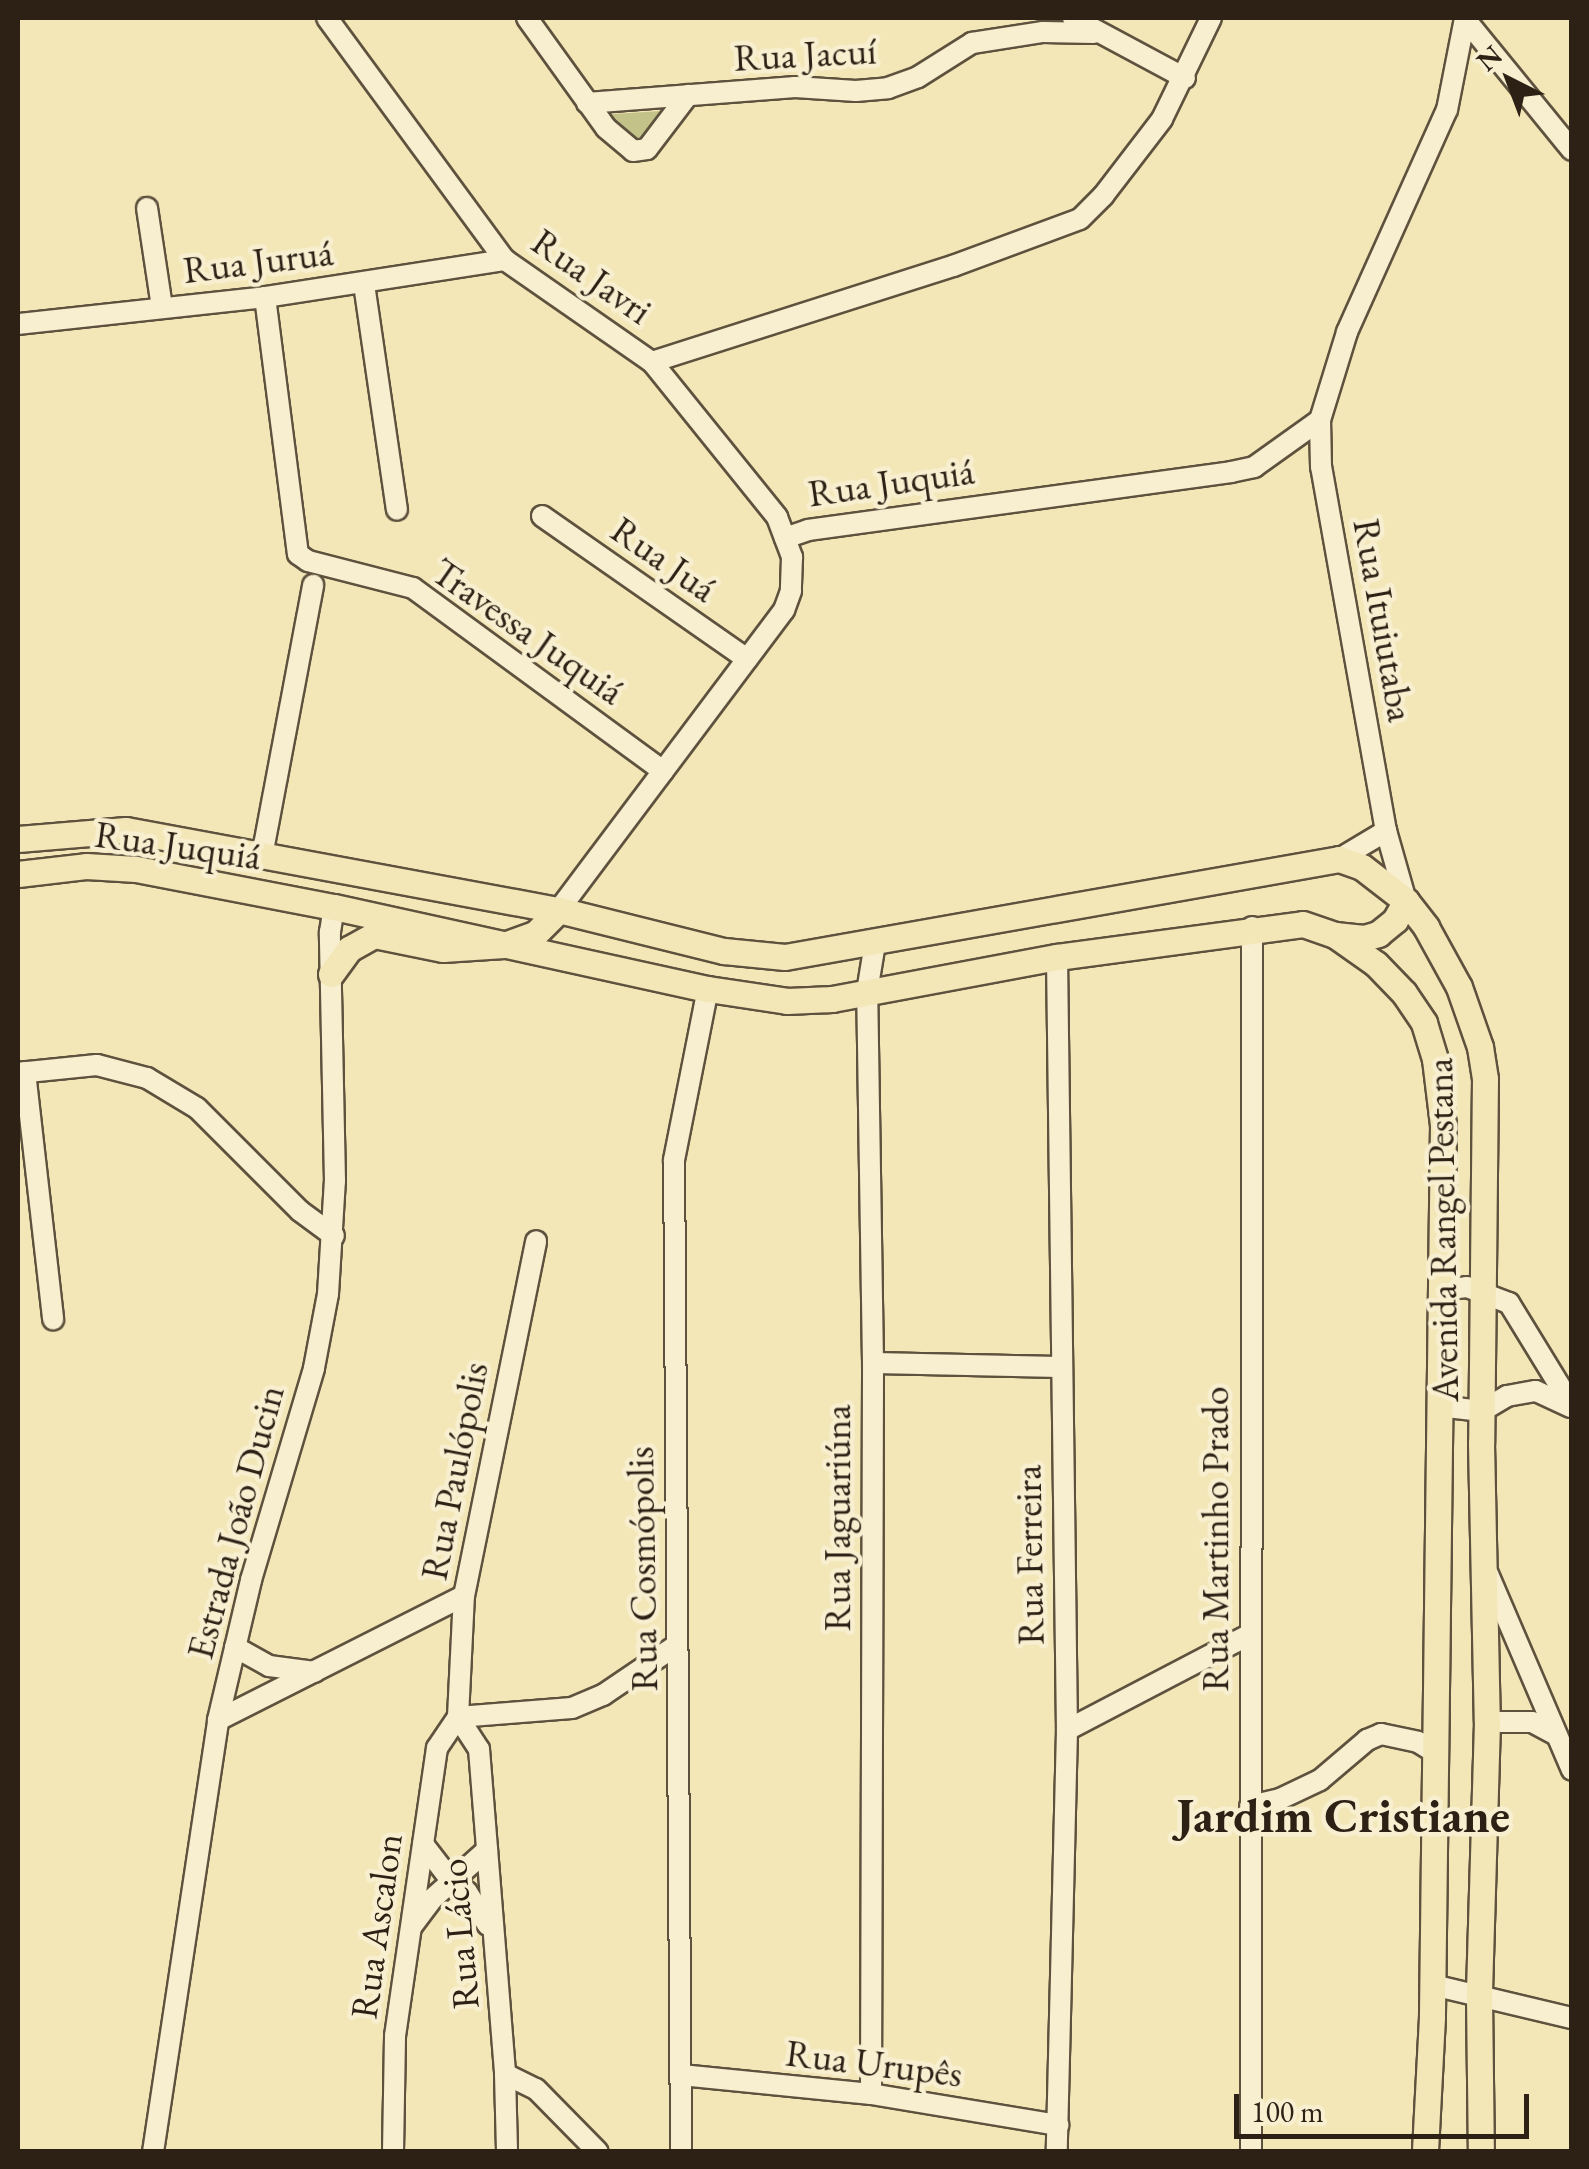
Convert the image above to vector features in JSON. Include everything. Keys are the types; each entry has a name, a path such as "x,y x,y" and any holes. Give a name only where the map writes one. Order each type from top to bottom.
{"main road":[{"name":"Rua Juquiá","path":"18,838 126,830 558,910"},
{"path":"331,974 350,949 374,935 443,950 504,944 535,934 558,910 754,956 785,957 1339,859"},
{"name":"Avenida Rangel Pestana","path":"1339,859 1362,867 1406,901 1442,952 1480,1047 1485,1079 1482,1411 1487,1722 1479,1997 1481,2152"},
{"name":"Rua Juquiá","path":"18,874 112,866 334,907 504,944"},
{"path":"334,907 352,883 380,876"},
{"path":"1335,935 1378,934 1395,920 1406,901"},
{"name":"Avenida Rangel Pestana","path":"504,944 708,988 810,1002 1057,957 1252,927 1303,924 1335,935 1376,964 1404,993 1424,1023 1434,1059 1443,1125 1432,1985 1425,2152"}],"street":[{"name":"Rua Javri","path":"327,18 506,260 652,362 777,517 785,538"},
{"path":"527,18 620,143 640,152 654,141 688,95"},
{"path":"1073,18 1094,33 1185,78"},
{"path":"652,362 953,266 1080,218 1162,119 1212,18"},
{"path":"1465,18 1572,150"},
{"path":"1320,420 1347,332 1447,110 1465,18"},
{"name":"Rua Jacuí","path":"587,103 795,87 856,91 888,88 918,78 972,42 1043,32 1094,33"},
{"path":"147,208 162,307"},
{"name":"Rua Juruá","path":"18,324 265,297 506,260"},
{"path":"364,284 397,510"},
{"name":"Travessa Juquiá","path":"265,297 281,396 298,554 308,561 413,588 664,772"},
{"name":"Rua Juquiá","path":"558,910 784,610 791,590 792,557 785,538 808,530 1254,467 1320,420"},
{"name":"Rua Ituiutaba","path":"1320,420 1321,467 1386,831 1406,901"},
{"name":"Rua Juá","path":"542,516 747,659"},
{"path":"262,856 314,584"},
{"path":"1339,859 1386,831"},
{"name":"Estrada João Ducin","path":"153,2152 218,1720 314,1368 334,1236 334,907"},
{"name":"Rua Martinho Prado","path":"1251,2152 1248,1635 1252,927"},
{"name":"Rua Jaguariúna","path":"870,2094 873,1363 867,992 875,943"},
{"name":"Rua Ferreira","path":"1057,957 1067,1730 1057,2152"},
{"name":"Rua Cosmópolis","path":"681,2152 680,1690 674,1647 674,1160 708,988"},
{"path":"53,1318 21,1073 74,1065 113,1067 176,1093 300,1211 334,1236"},
{"name":"Rua Paulópolis","path":"458,1717 464,1596 536,1241"},
{"path":"1440,1290 1467,1287 1509,1303 1572,1407"},
{"path":"873,1363 1061,1367"},
{"path":"1438,1406 1482,1411 1507,1396 1536,1391 1572,1407"},
{"path":"1485,1568 1572,1770"},
{"path":"218,1720 464,1596"},
{"path":"1067,1730 1248,1635"},
{"path":"235,1647 284,1671 315,1672"},
{"path":"458,1717 572,1708 602,1695 674,1647"},
{"name":"Rua Ascalon","path":"393,2152 394,2036 437,1748 458,1717"},
{"name":"Rua Lácio","path":"458,1717 479,1749 505,2074 507,2152"},
{"path":"1487,1722 1532,1722 1556,1735"},
{"path":"1250,1806 1280,1799 1320,1780 1367,1740 1382,1734 1418,1742 1434,1752"},
{"path":"423,1844 480,1908 494,1936"},
{"path":"411,1928 432,1900 487,1850"},
{"path":"1432,1985 1572,2018"},
{"path":"505,2074 536,2089 598,2152"},
{"name":"Rua Urupês","path":"682,2075 870,2094 1058,2125"}],"green space":[{"path":"661,111 638,142 611,118 613,114"}],"district":[{"name":"Jardim Cristiane","path":"1343,1816"}]}
